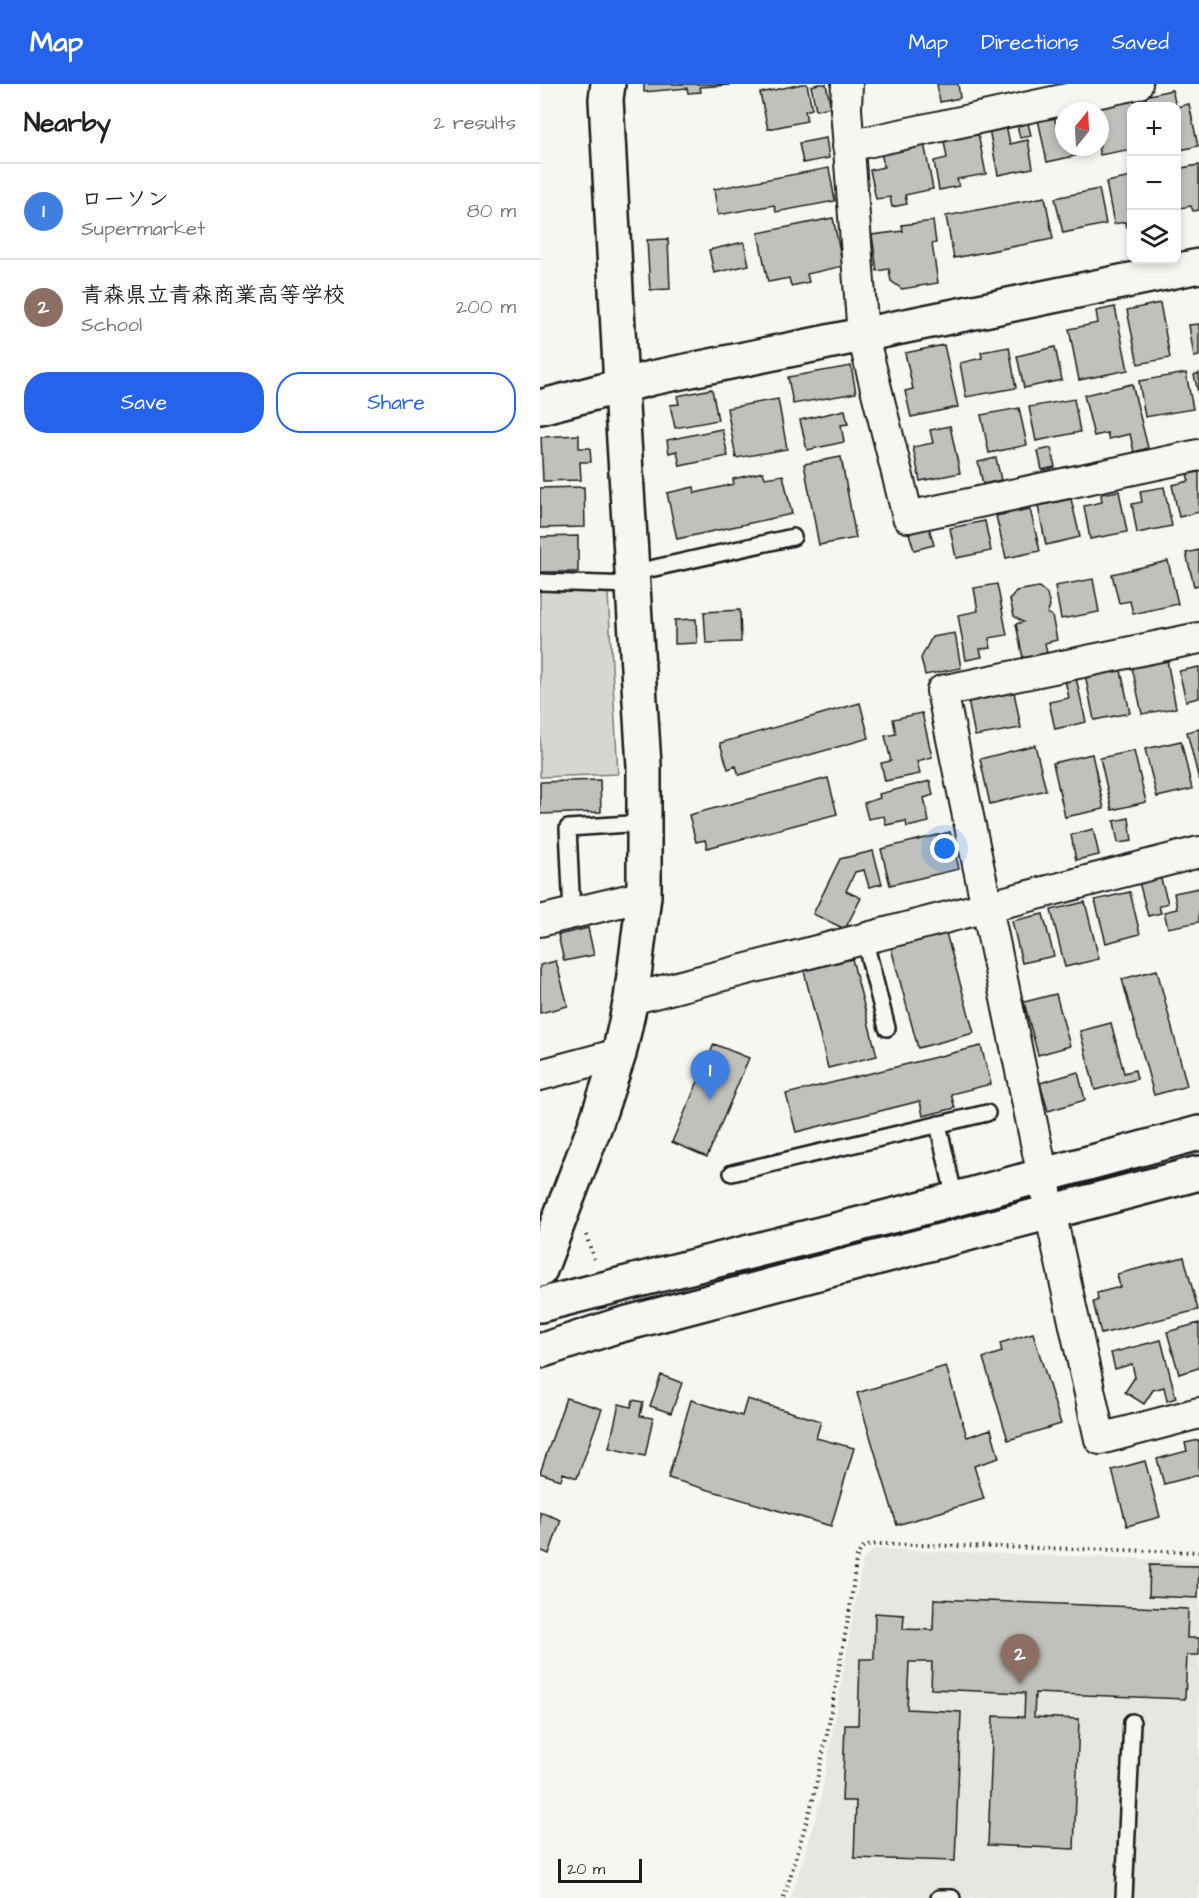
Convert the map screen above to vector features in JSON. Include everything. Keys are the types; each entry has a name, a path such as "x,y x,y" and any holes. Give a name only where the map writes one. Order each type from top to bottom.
{"street":[{"path":"540,1270 596,1123 619,1054 631,999 644,896 644,766 621,385 606,99 608,84"},
{"path":"847,84 848,146 862,336 908,517 1199,455"},
{"path":"848,146 1137,84"},
{"path":"540,406 621,385 1199,266"},
{"path":"1199,638 942,691 1100,1438 1199,1413"},
{"path":"631,999 1199,852"},
{"path":"540,921 644,896"},
{"path":"540,1075 619,1054"},
{"path":"540,1305 955,1199 1199,1133"},
{"path":"540,1351 613,1327 1199,1173"}],"lane":[{"path":"540,582 633,579 793,537"},
{"path":"572,913 568,828 644,823"},
{"path":"864,938 888,1028"},
{"path":"732,1173 987,1113"},
{"path":"938,1124 955,1199"},
{"path":"1124,1898 1132,1722"},
{"path":"939,1898 952,1898"}],"path":[{"path":"784,1898 813,1799 851,1602 856,1559 861,1549 877,1544 1199,1552"}],"shaded area":[{"path":"540,591 608,593 618,774 540,777"},
{"path":"874,1549 1199,1561 1199,1898 791,1898 820,1803 863,1560"}],"building":[{"path":"644,84 729,85 700,87 701,92 688,93 687,88 644,92"},
{"path":"807,84 812,109 805,111 807,121 768,129 760,93"},
{"path":"826,84 831,107 816,110 811,86"},
{"path":"937,84 958,84 960,98 940,102"},
{"path":"1172,90 1175,102 1147,102 1145,96"},
{"path":"1135,99 1135,102 1127,102 1127,150 1109,153 1109,104"},
{"path":"1189,104 1198,146 1181,150 1181,106"},
{"path":"1054,115 1055,156 1075,156 1047,162 1038,119"},
{"path":"1027,118 1031,136 1020,138 1016,120"},
{"path":"1006,125 1010,144 1028,140 1033,168 998,175 989,129"},
{"path":"978,134 986,174 957,179 959,186 939,190 934,161 947,158 944,141"},
{"path":"826,138 829,158 803,163 799,143"},
{"path":"924,143 933,189 905,195 907,204 892,207 890,197 876,199 870,170 884,167 881,151"},
{"path":"1199,165 1199,210 1193,211 1191,206 1181,208 1181,168"},
{"path":"829,168 835,201 776,212 774,205 718,215 714,189"},
{"path":"1127,178 1127,227 1125,222 1114,224 1106,182"},
{"path":"1099,189 1106,224 1063,233 1055,198"},
{"path":"1045,197 1053,239 954,258 946,216"},
{"path":"833,218 843,266 807,274 809,282 791,286 789,278 768,282 758,233"},
{"path":"933,221 936,243 932,244 938,283 902,289 891,281 889,269 877,271 872,235 903,231 902,225"},
{"path":"668,239 670,289 650,290 647,240"},
{"path":"744,242 749,265 714,273 709,250"},
{"path":"1160,303 1170,358 1138,364 1127,310"},
{"path":"1115,307 1128,370 1079,380 1069,329 1098,323 1096,311"},
{"path":"1199,324 1199,356 1194,357 1189,325"},
{"path":"944,345 958,407 911,417 905,391 913,389 905,353"},
{"path":"1009,347 1016,388 966,397 960,363 982,358 981,352"},
{"path":"1055,347 1062,380 1024,388 1017,356"},
{"path":"851,366 856,393 793,404 788,377"},
{"path":"1186,373 1193,409 1145,417 1139,381"},
{"path":"1199,373 1199,396 1194,375"},
{"path":"1132,384 1148,448 1134,452 1130,434 1109,439 1107,433 1094,436 1084,395"},
{"path":"712,389 718,420 675,428 670,405 679,404 677,396"},
{"path":"778,399 787,449 736,458 727,408"},
{"path":"1074,399 1080,432 1036,441 1029,407"},
{"path":"1019,408 1027,445 989,453 981,415"},
{"path":"845,410 848,424 841,425 844,442 807,450 800,420"},
{"path":"950,426 960,473 920,481 913,447 933,443 930,430"},
{"path":"722,429 728,456 680,466 677,451 669,453 667,440"},
{"path":"579,435 579,448 590,448 591,462 580,462 581,480 543,481 541,437"},
{"path":"1051,448 1055,467 1042,470 1038,451"},
{"path":"841,457 856,538 819,545 804,464"},
{"path":"996,458 1001,480 983,484 978,462"},
{"path":"763,472 765,478 783,475 792,514 677,539 667,493 694,487 695,493 734,484 733,479"},
{"path":"1199,472 1199,512 1179,517 1172,485 1189,481 1187,474"},
{"path":"584,487 585,527 540,528 540,488"},
{"path":"1164,487 1172,526 1137,533 1132,504 1142,502 1140,491"},
{"path":"1119,491 1127,532 1090,539 1084,506 1102,502 1101,494"},
{"path":"1071,499 1080,537 1046,545 1038,506"},
{"path":"1030,509 1040,551 1006,558 996,516"},
{"path":"985,521 991,551 956,558 950,528"},
{"path":"928,524 934,545 914,550 908,530"},
{"path":"578,536 578,572 540,572 540,537"},
{"path":"1199,550 1199,585 1194,586 1186,553"},
{"path":"1168,561 1178,604 1133,614 1130,601 1119,603 1112,574"},
{"path":"1093,579 1099,612 1061,619 1055,586"},
{"path":"997,584 1007,635 989,638 991,648 980,649 982,657 966,660 958,615 978,611 974,588"},
{"path":"1039,587 1047,594 1050,607 1047,613 1052,616 1057,640 1045,643 1047,653 1023,658 1016,624 1023,622 1014,616 1010,600 1016,591"},
{"path":"740,610 741,642 706,643 704,612"},
{"path":"696,619 697,643 675,644 675,620"},
{"path":"955,633 961,668 925,675 921,658 932,637"},
{"path":"1167,660 1176,708 1142,714 1132,667"},
{"path":"1120,666 1130,713 1094,720 1085,674"},
{"path":"1199,667 1199,698 1186,701 1179,671"},
{"path":"1076,678 1086,722 1055,729 1049,702 1069,698 1065,680"},
{"path":"1014,692 1021,728 975,736 968,700"},
{"path":"860,703 869,738 739,775 736,766 728,769 720,743"},
{"path":"922,713 932,757 917,761 920,774 885,781 881,763 891,761 885,736 896,734 893,719"},
{"path":"1199,729 1199,780 1187,732"},
{"path":"1181,741 1192,789 1157,797 1145,749"},
{"path":"1035,745 1046,790 990,804 980,759"},
{"path":"1134,751 1146,802 1112,810 1100,758"},
{"path":"1092,754 1104,809 1065,817 1053,763"},
{"path":"828,778 837,814 707,848 705,840 696,842 689,815"},
{"path":"600,780 601,812 540,814 540,782"},
{"path":"930,781 933,795 924,798 929,822 907,827 906,821 886,825 884,816 868,819 864,803 880,798 879,794"},
{"path":"1129,818 1132,841 1118,843 1114,821"},
{"path":"1093,829 1099,855 1076,860 1071,835"},
{"path":"950,832 959,869 890,885 881,849"},
{"path":"873,851 882,884 869,887 864,870 855,872 846,891 861,898 845,929 813,914 840,859"},
{"path":"1160,876 1168,903 1159,906 1161,913 1148,916 1139,882"},
{"path":"1199,888 1199,922 1168,928 1164,912 1177,909 1174,893"},
{"path":"1130,892 1140,934 1106,943 1095,900"},
{"path":"1085,902 1099,959 1065,967 1051,910"},
{"path":"1043,914 1054,956 1022,963 1012,921"},
{"path":"588,928 594,955 564,961 558,935"},
{"path":"946,933 974,1033 918,1048 891,948"},
{"path":"852,959 877,1056 828,1068 804,971"},
{"path":"556,961 568,1006 540,1013 540,965"},
{"path":"1157,970 1187,1086 1154,1095 1122,979"},
{"path":"1056,994 1070,1046 1038,1055 1024,1002"},
{"path":"1111,1023 1124,1073 1135,1070 1137,1079 1095,1090 1080,1031"},
{"path":"714,1044 749,1058 707,1157 672,1142"},
{"path":"981,1046 991,1084 951,1094 955,1108 923,1116 920,1101 796,1132 786,1094"},
{"path":"1078,1072 1085,1100 1048,1111 1040,1083"},
{"path":"1184,1257 1198,1310 1101,1334 1093,1302 1098,1300 1097,1293 1120,1287 1117,1274"},
{"path":"1199,1323 1199,1368 1179,1374 1167,1332"},
{"path":"1033,1333 1061,1424 1008,1440 983,1358 1002,1352 1000,1343"},
{"path":"1161,1340 1176,1398 1167,1401 1164,1387 1153,1390 1144,1404 1125,1392 1135,1377 1132,1364 1115,1369 1111,1353"},
{"path":"946,1366 967,1437 991,1429 999,1458 974,1466 984,1499 897,1525 857,1393"},
{"path":"661,1375 682,1383 671,1413 650,1406"},
{"path":"566,1398 602,1409 577,1478 563,1473 561,1480 540,1473"},
{"path":"747,1399 821,1421 816,1438 854,1448 831,1526 668,1478 691,1400 742,1416"},
{"path":"633,1400 643,1402 640,1416 653,1418 645,1456 609,1448 619,1404 631,1407"},
{"path":"1199,1440 1199,1475 1164,1484 1157,1459 1187,1451 1185,1443"},
{"path":"1145,1461 1160,1517 1127,1526 1112,1470"},
{"path":"540,1512 561,1520 549,1554 540,1550"},
{"path":"1150,1565 1199,1566 1198,1598 1149,1596"},
{"path":"934,1599 1188,1609 1187,1638 1199,1638 1199,1655 1187,1655 1185,1699 1035,1693 1034,1717 1079,1719 1074,1849 988,1845 993,1716 1024,1717 1025,1693 931,1689 932,1662 909,1662 907,1709 961,1712 955,1861 854,1858 856,1801 842,1801 845,1725 858,1725 860,1659 874,1659 875,1613 904,1615 903,1629 933,1630"}],"place":[{"name":"ローソン","path":"710,1100"},
{"name":"青森県立青森商業高等学校","path":"1020,1684"}]}
